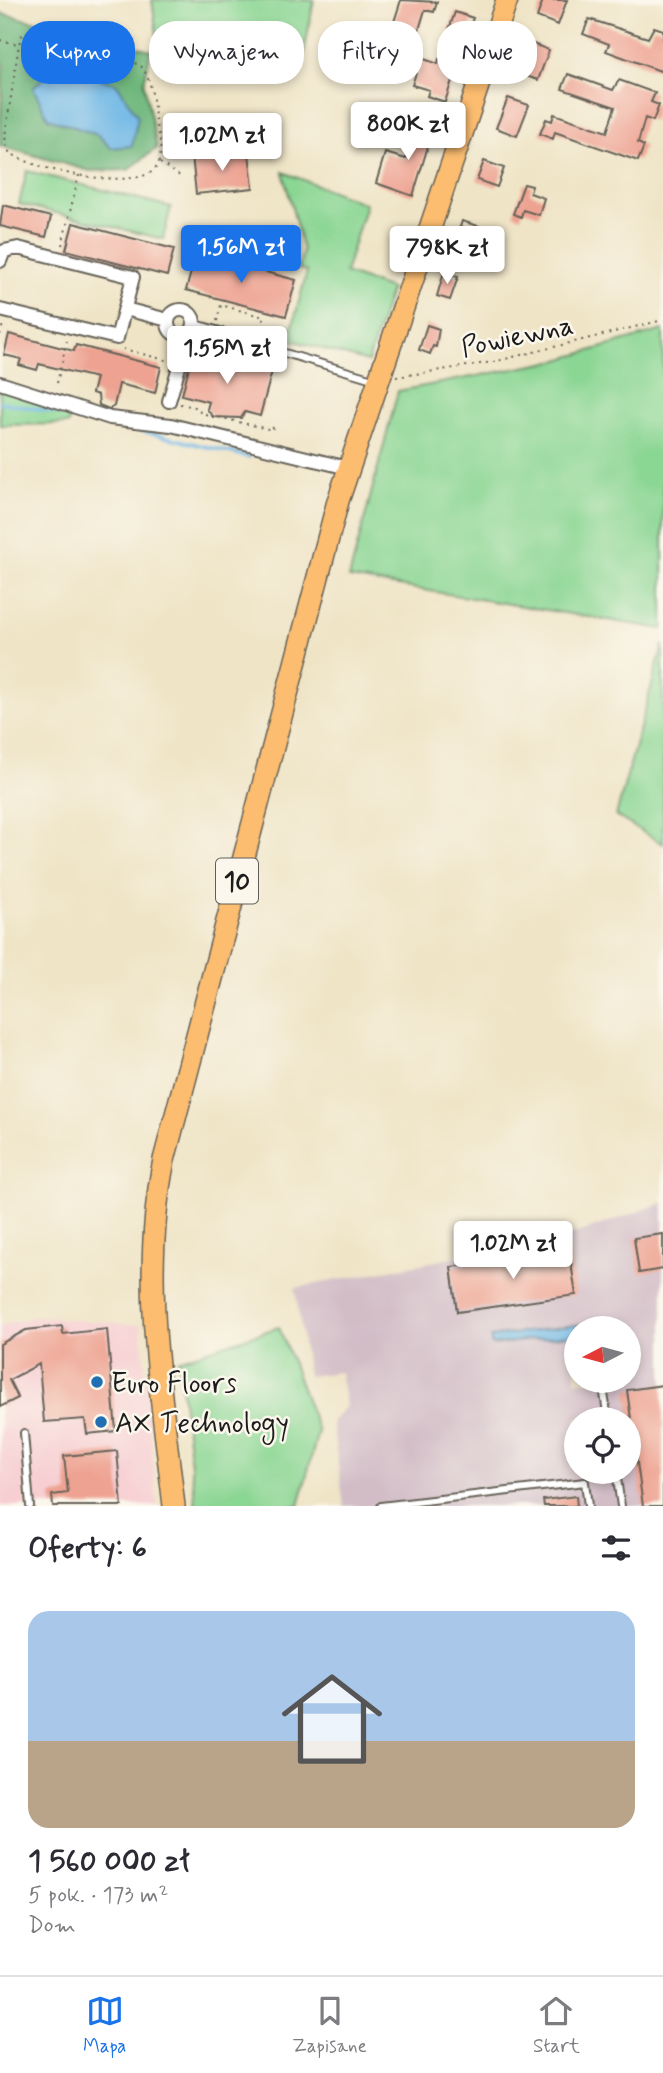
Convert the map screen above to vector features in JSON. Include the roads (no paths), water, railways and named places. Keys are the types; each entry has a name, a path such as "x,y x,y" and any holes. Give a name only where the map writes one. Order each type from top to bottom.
{"main road":[{"name":"10","path":"174,1506 154,1325 151,1264 155,1208 168,1146 286,691 348,468 507,0"}],"street":[{"path":"0,261 4,251 10,248 59,257 133,277 117,338 3,312"},
{"path":"125,309 168,320"},
{"path":"169,401 192,331 194,316 185,310 174,311 168,320 169,330 178,337 192,331 214,333 278,351"},
{"path":"0,383 110,418 171,425 348,468"}],"lane":[{"path":"278,351 378,381"},
{"path":"24,1433 30,1506"},
{"path":"381,1506 585,1482 588,1506"},
{"path":"618,1484 621,1506"}],"water":[{"path":"37,84 117,84 138,117 132,146 111,148 98,135 48,118 33,88"},
{"path":"564,1327 564,1336 492,1345 490,1337"}],"waterway":[{"path":"0,402 101,421"},
{"path":"108,423 249,457"}],"place":[{"name":"Euro Floors","path":"97,1382"},
{"name":"AX Technology","path":"101,1422"}]}
